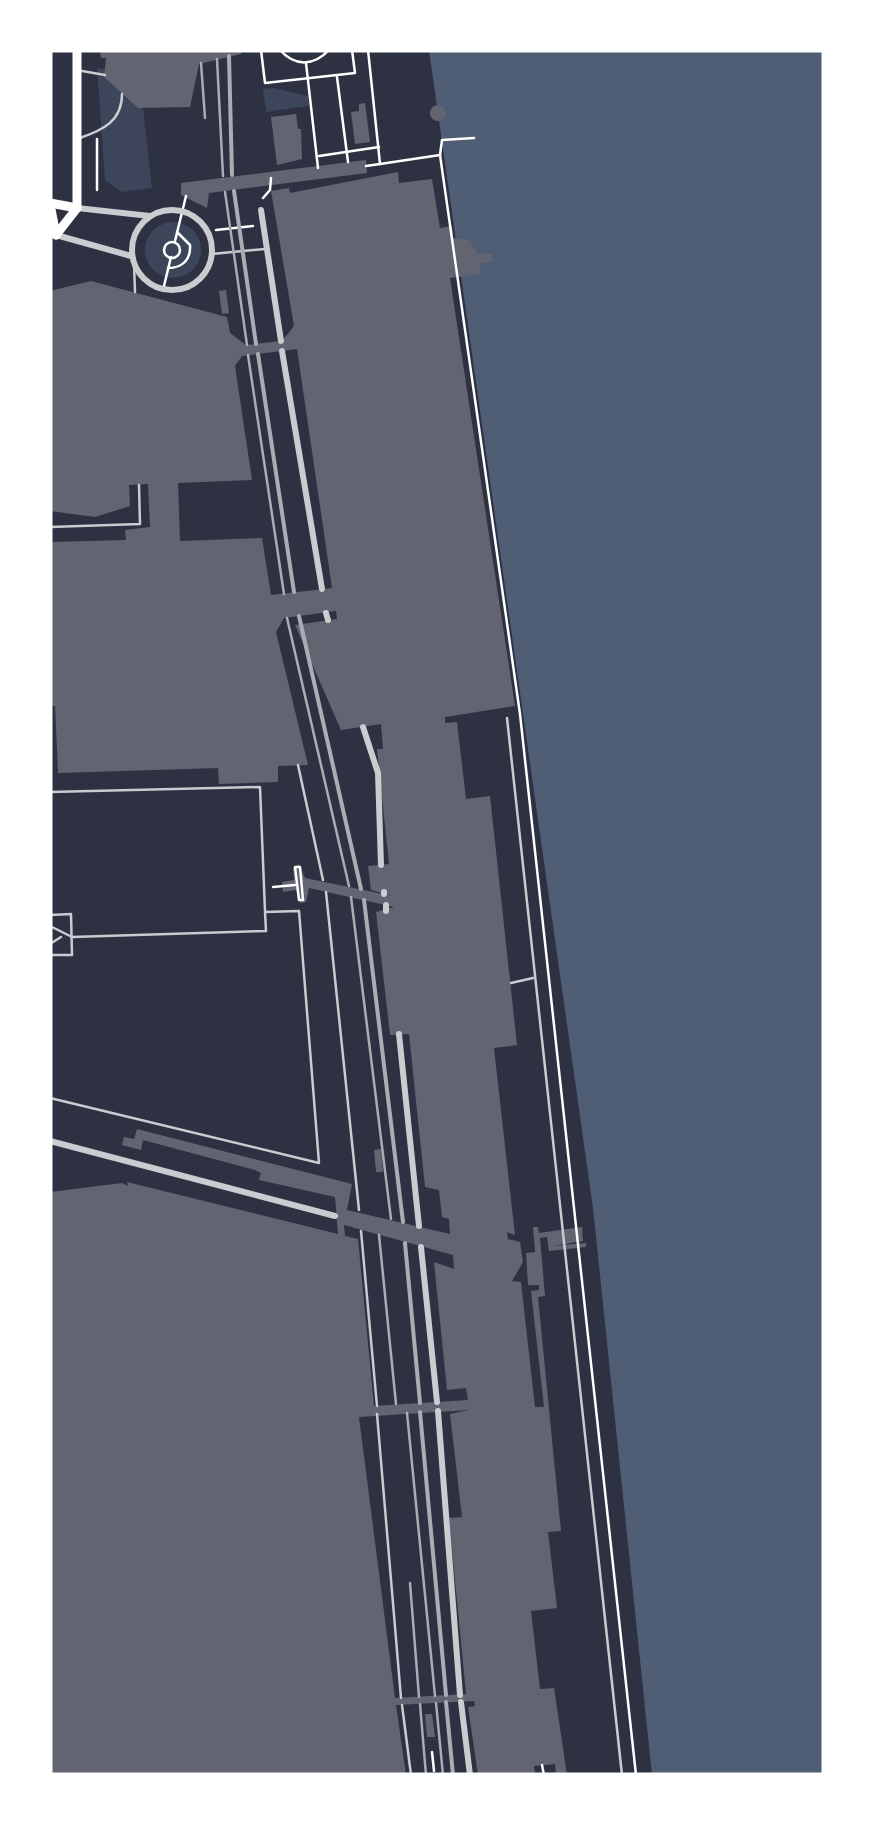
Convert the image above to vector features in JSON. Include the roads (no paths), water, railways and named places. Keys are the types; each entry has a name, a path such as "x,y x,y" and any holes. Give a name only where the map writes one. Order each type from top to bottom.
{"main road":[{"path":"52,236 78,208 77,50"},
{"path":"52,236 50,203 78,208"}],"street":[{"path":"78,208 152,216 182,212 201,223 212,254 196,283 163,290 145,281 133,260 135,233 152,216"},
{"path":"261,210 281,341"},
{"path":"52,236 133,260"},
{"path":"282,350 322,589"},
{"path":"363,727 378,773 381,865"},
{"path":"399,1034 419,1226"},
{"path":"50,1141 335,1216"},
{"path":"421,1247 438,1402"},
{"path":"438,1412 460,1698 470,1775"}],"lane":[{"path":"78,70 104,75"},
{"path":"78,138 100,131 118,115 122,94"},
{"path":"212,254 266,248"},
{"path":"133,260 134,292"},
{"path":"50,528 140,524 138,484"},
{"path":"507,718 622,1775"},
{"path":"298,765 323,880"},
{"path":"50,792 260,787 266,912 266,930 63,936 50,944"},
{"path":"326,892 359,1210"},
{"path":"50,1098 319,1163 299,910 266,912"},
{"path":"50,914 72,914 72,954 50,955"},
{"path":"50,926 63,936"},
{"path":"510,983 536,977"},
{"path":"361,1231 376,1406"},
{"path":"377,1414 401,1698"},
{"path":"402,1704 411,1775"}],"tram line":[{"path":"217,59 223,176"},
{"path":"201,63 205,118"},
{"path":"225,192 247,345"},
{"path":"248,355 284,594"},
{"path":"287,618 349,886"},
{"path":"351,897 391,1219"},
{"path":"379,1235 396,1404"},
{"path":"407,1413 435,1696"},
{"path":"410,1583 419,1697"},
{"path":"436,1703 443,1775"},
{"path":"420,1704 426,1775"}],"railway":[{"path":"229,56 232,175"},
{"path":"234,191 256,344"},
{"path":"258,354 294,592"},
{"path":"299,616 361,889"},
{"path":"364,900 403,1222"},
{"path":"405,1243 420,1403"},
{"path":"420,1412 446,1695"},
{"path":"446,1702 453,1775"}]}
